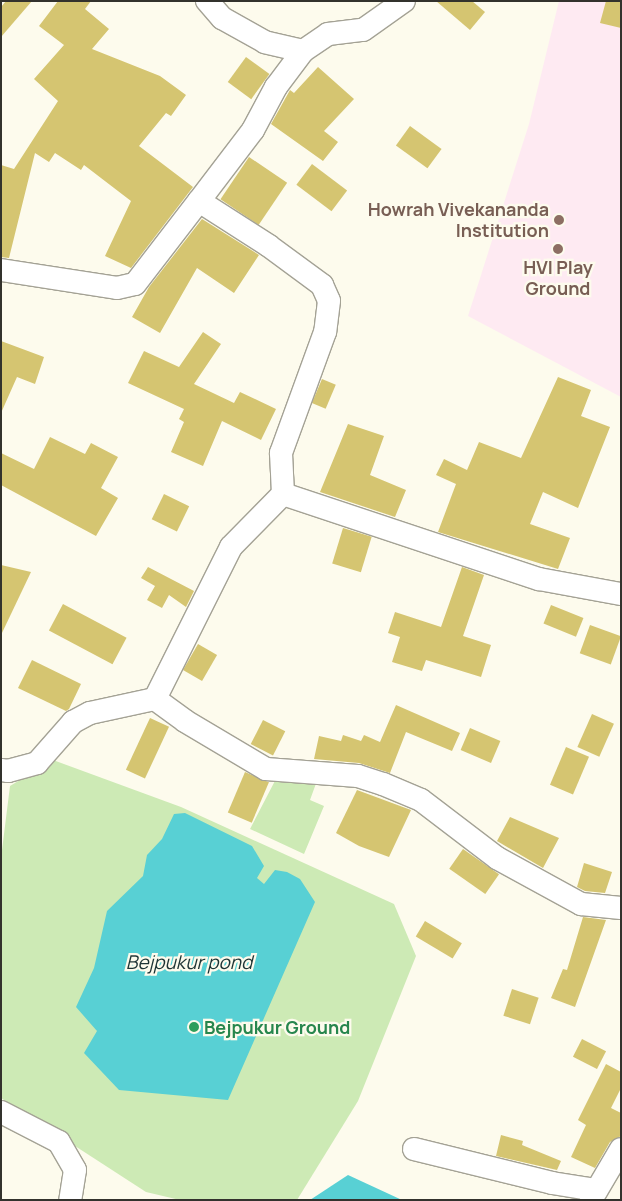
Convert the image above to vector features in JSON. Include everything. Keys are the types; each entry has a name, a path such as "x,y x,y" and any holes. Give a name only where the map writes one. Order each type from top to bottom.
{"street":[{"path":"206,1 222,18 265,42 303,51"},
{"path":"1,270 117,288 135,284 253,130 276,87 303,51 328,34 363,30 404,1"},
{"path":"155,699 231,547 283,494 281,453 324,332 329,301 322,285 270,246 198,201"},
{"path":"283,494 539,579 621,594"},
{"path":"1,770 8,772 37,763 74,722 90,713 155,699 185,721 266,769 358,776 383,784 420,800 497,858 581,904 621,908"},
{"path":"1,1112 59,1142 76,1170 70,1200"},
{"path":"414,1149 593,1195 621,1149"}],"shaded area":[{"name":"HVI Play Ground","path":"559,1 621,1 621,397 468,316 529,124"}],"green space":[{"name":"Bejpukur Ground","path":"53,760 181,807 394,904 416,956 358,1101 297,1200 180,1200 146,1192 1,1098 1,858 10,786"},
{"path":"278,775 318,778 310,800 324,806 304,854 250,829"}],"water":[{"name":"Bejpukur pond","path":"185,813 252,846 264,866 257,878 264,884 275,870 287,872 300,879 315,902 228,1100 119,1090 84,1053 97,1031 76,1007 94,968 107,911 143,876 147,855 162,839 174,814"},
{"path":"348,1175 402,1200 310,1200"}],"building":[{"path":"6,1 32,1 1,37 1,7"},
{"path":"58,1 91,1 85,9 109,29 92,49 160,76 186,95 171,116 166,113 139,146 193,187 131,268 105,256 131,201 84,165 81,170 55,153 49,162 35,153 9,258 1,257 1,165 14,169 58,101 34,79 64,45 39,26"},
{"path":"436,1 472,1 485,12 470,30"},
{"path":"606,1 621,1 621,28 600,23"},
{"path":"246,57 269,74 251,99 228,82"},
{"path":"318,67 354,99 324,131 338,142 323,161 271,124 290,90 294,93"},
{"path":"410,126 442,149 427,168 396,145"},
{"path":"249,157 287,183 259,225 220,199"},
{"path":"312,164 347,190 331,211 296,185"},
{"path":"202,219 259,255 234,293 197,268 160,333 132,317 149,287"},
{"path":"203,332 221,344 194,384 234,403 240,392 276,409 261,440 222,421 203,466 171,452 184,422 179,419 184,409 128,383 144,351 179,367"},
{"path":"1,341 44,357 35,384 17,377 1,413"},
{"path":"558,377 591,390 581,416 610,427 578,508 543,492 530,524 570,538 558,569 438,532 456,484 436,475 444,459 467,470 479,442 521,458"},
{"path":"322,379 336,385 326,409 312,403"},
{"path":"348,424 384,436 370,475 406,490 395,517 320,492"},
{"path":"50,437 85,454 91,443 118,457 101,488 118,498 96,536 1,485 1,453 34,469"},
{"path":"164,494 189,506 177,531 152,519"},
{"path":"343,528 372,537 361,572 332,563"},
{"path":"1,565 31,572 1,635"},
{"path":"148,567 194,591 186,607 169,595 162,608 147,600 155,586 141,578"},
{"path":"462,567 484,575 463,636 491,645 481,677 426,660 422,671 392,662 400,637 388,633 395,612 441,627"},
{"path":"63,604 127,638 112,664 49,630"},
{"path":"551,605 583,618 576,637 544,624"},
{"path":"590,625 621,636 611,664 580,653"},
{"path":"198,644 217,655 202,681 183,670"},
{"path":"32,660 81,684 69,709 66,711 18,688"},
{"path":"396,705 460,733 452,751 406,732 390,773 359,763 314,759 319,736 341,741 343,735 361,741 364,735 380,742"},
{"path":"592,714 614,724 599,757 577,747"},
{"path":"150,718 169,727 145,779 126,770"},
{"path":"263,720 285,731 273,755 251,744"},
{"path":"470,728 500,741 491,763 461,750"},
{"path":"566,747 589,757 573,795 550,785"},
{"path":"245,772 269,782 252,823 228,813"},
{"path":"357,790 411,810 389,857 359,846 336,833"},
{"path":"510,817 559,838 543,868 497,841"},
{"path":"463,849 499,874 485,894 449,869"},
{"path":"584,863 612,872 605,893 585,891 577,887"},
{"path":"583,917 606,920 575,1007 551,998 563,969 567,970"},
{"path":"425,921 462,943 453,959 416,936"},
{"path":"512,989 539,998 530,1024 503,1016"},
{"path":"582,1039 606,1051 597,1069 573,1057"},
{"path":"606,1064 621,1072 621,1088 611,1108 621,1113 621,1136 610,1142 595,1168 571,1157 586,1125 578,1120"},
{"path":"501,1135 523,1141 522,1145 561,1161 557,1170 496,1156"}],"place":[{"name":"Howrah Vivekananda Institution","path":"559,220"},
{"name":"HVI Play Ground","path":"558,249"},
{"name":"Bejpukur Ground","path":"194,1027"}]}
